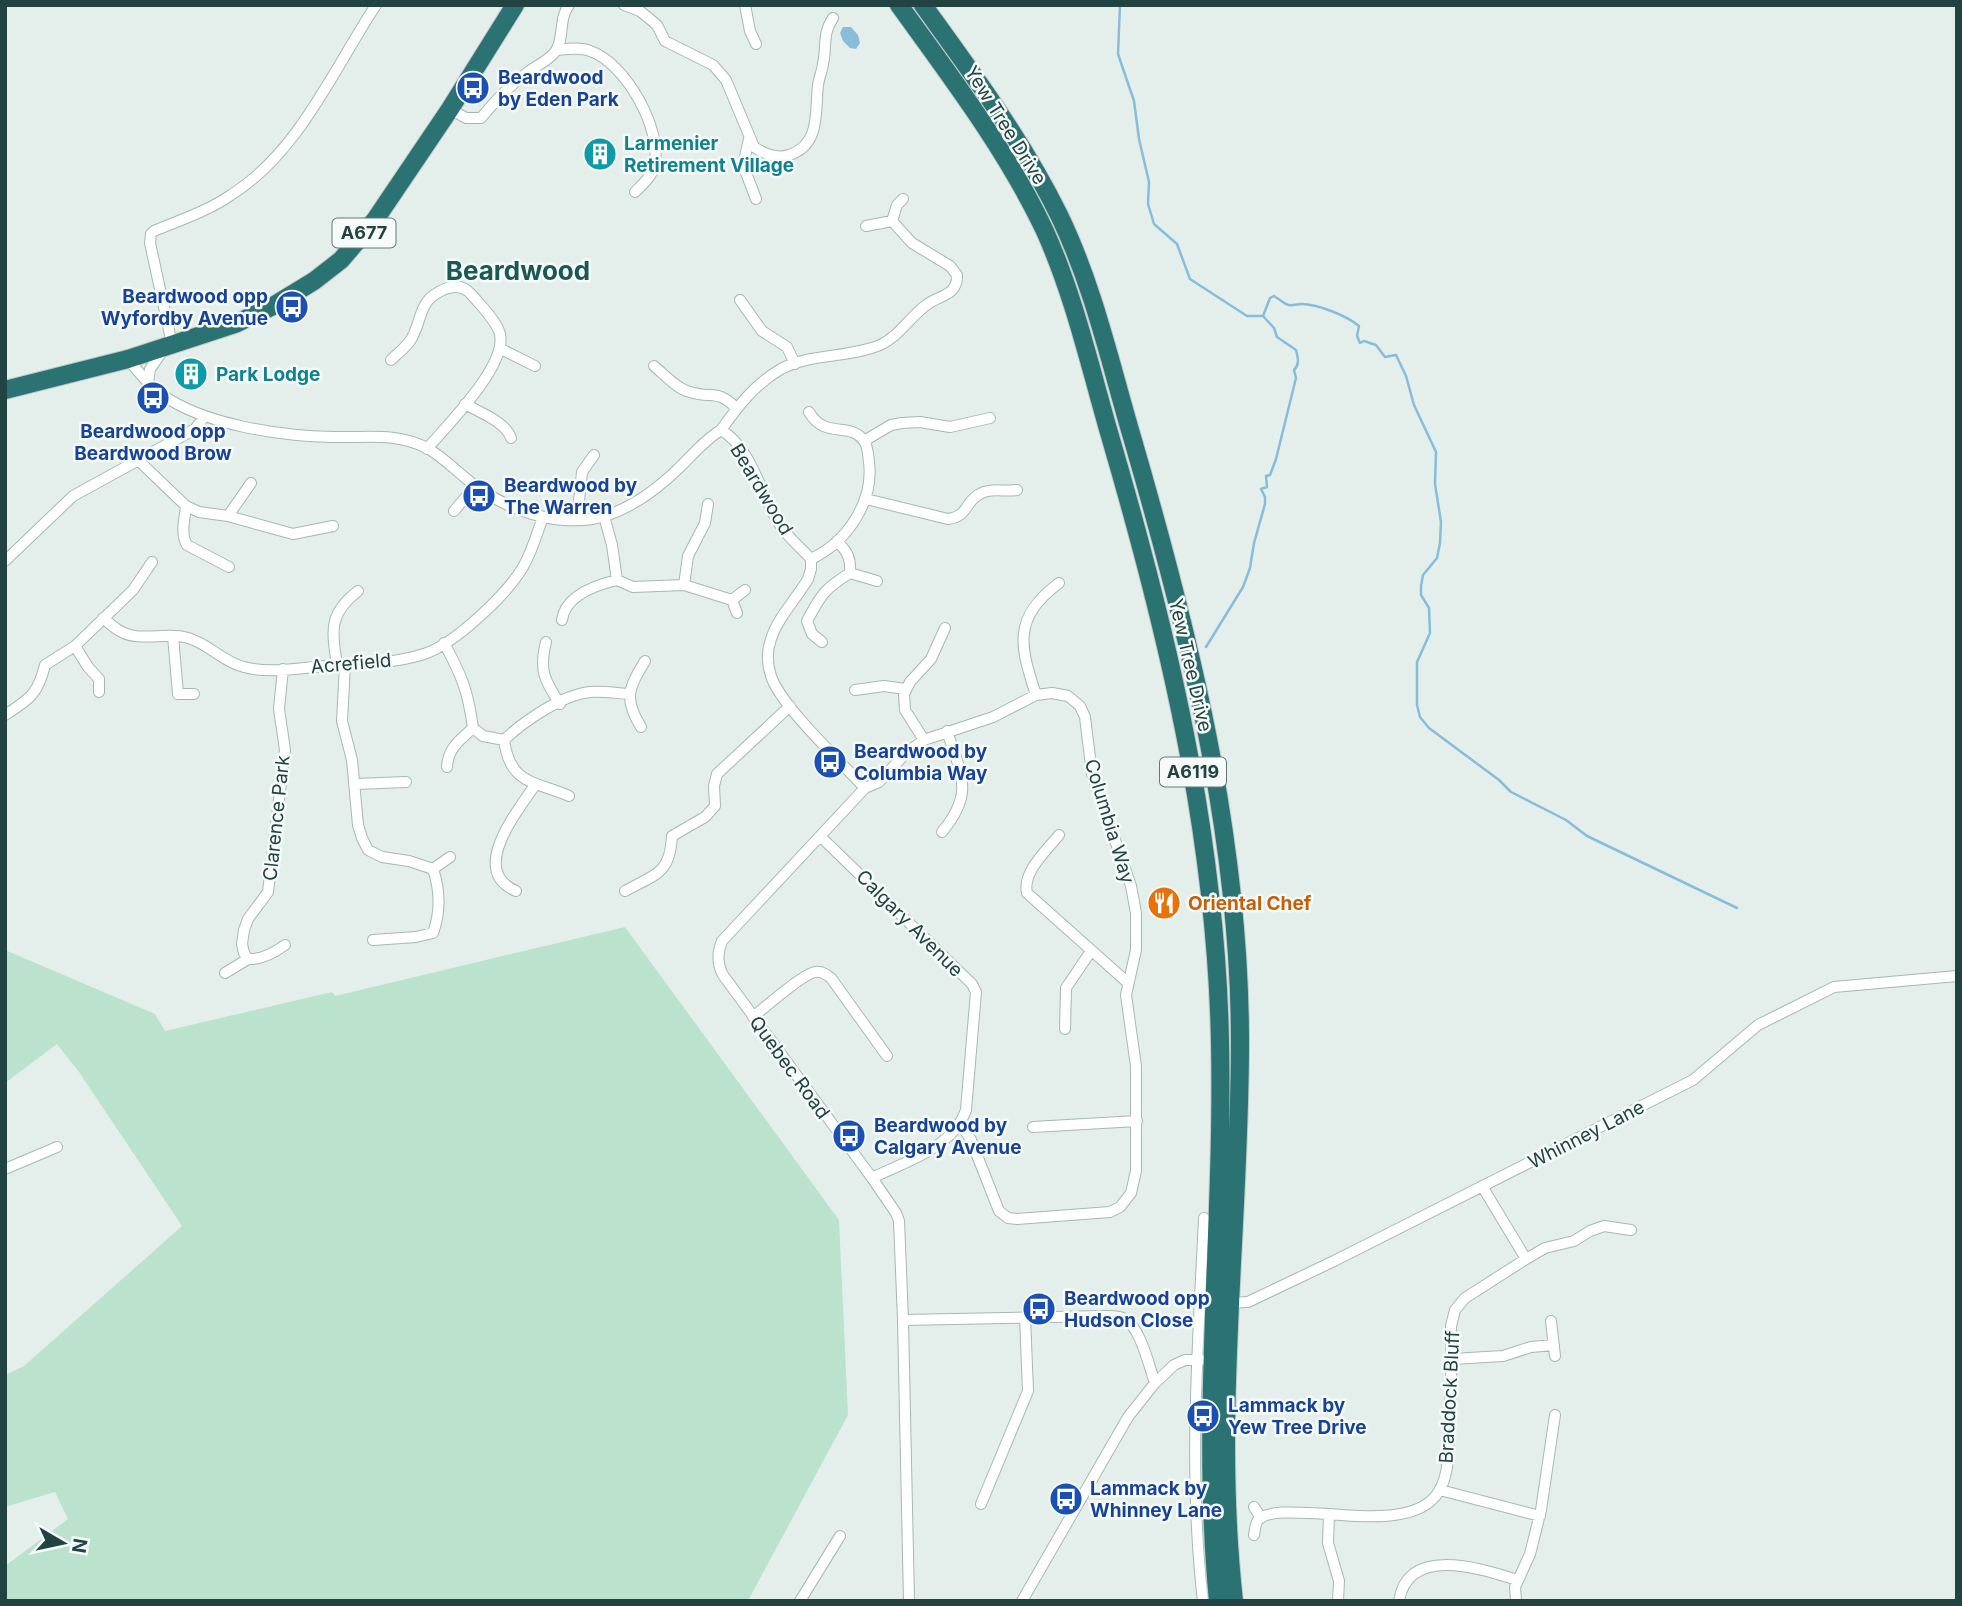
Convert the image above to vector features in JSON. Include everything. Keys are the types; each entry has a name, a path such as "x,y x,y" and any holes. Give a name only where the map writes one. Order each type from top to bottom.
{"highway":[{"name":"Yew Tree Drive","path":"899,5 997,144 1033,209 1057,262 1126,490 1156,605 1188,745 1209,869 1217,956 1220,1042 1219,1207 1222,1303"},
{"name":"Yew Tree Drive","path":"923,5 1004,119 1044,187 1077,255 1090,291 1148,492 1178,605 1208,742 1229,870 1237,953 1240,1055 1235,1218 1212,1360 1210,1478 1213,1550 1219,1601"},
{"name":"A677","path":"5,390 128,359 235,324 273,306 314,281 341,260 375,220 450,109 511,7"},
{"path":"1057,262 1077,255"},
{"path":"1188,745 1208,742"},
{"path":"1217,956 1237,953"},
{"name":"Yew Tree Drive","path":"1212,1360 1234,1601"}],"street":[{"path":"148,383 150,369 169,345 150,234 215,205 253,180 301,125 376,5"},
{"path":"557,50 563,18 569,5"},
{"path":"624,5 640,11 657,24 665,41 713,65 726,80 754,147 774,156 787,156 801,150 810,137 818,116 818,85 824,62 823,39 833,18"},
{"path":"745,5 750,31 756,44"},
{"path":"450,109 466,118 481,118 499,96 557,50 588,50 601,56 623,76 653,130 657,146 654,169 635,192"},
{"path":"749,139 743,165 757,199"},
{"path":"892,221 897,205 903,199"},
{"path":"721,430 736,408 769,377 795,364 855,353 883,344 928,304 954,289 957,275 950,266 912,243 892,221 866,226"},
{"path":"391,360 410,341 425,304 445,288 455,286 467,289 498,328 501,349 494,368 427,449"},
{"path":"740,300 762,331 786,348 795,364"},
{"path":"501,349 535,366"},
{"name":"Beardwood","path":"128,359 148,383 177,403 205,416 302,436 393,437 427,449 475,486 508,505 559,520 604,516 635,502 668,479 711,436 721,430 730,435 755,473 787,536 811,559"},
{"path":"654,366 680,388 692,393 715,393 726,398 736,408"},
{"path":"466,404 501,425 511,438"},
{"path":"808,412 813,420 824,427 855,433 864,441 870,467 866,499 855,519 837,541 811,559 808,579 772,636 768,650 771,676 790,706 865,788 879,782 906,753 924,740 993,717 1036,695 1023,653 1024,629 1042,596 1059,583"},
{"path":"5,561 73,496 195,429 205,416"},
{"path":"864,441 891,425 920,422 950,426 990,418"},
{"path":"577,520 582,472 594,454"},
{"path":"139,461 186,506 199,512 228,516 293,534 333,526"},
{"path":"228,516 251,483"},
{"path":"454,511 475,486"},
{"path":"866,499 948,519 957,518 964,513 977,495 992,489 1017,490"},
{"path":"684,585 688,556 705,523 708,504"},
{"path":"186,506 184,540 187,545 229,567"},
{"path":"604,516 617,580"},
{"name":"Acrefield","path":"103,618 119,631 129,635 184,636 202,642 232,663 246,668 341,665 408,658 428,653 444,643 485,611 514,581 525,564 543,517"},
{"path":"837,541 846,550 850,560 850,573"},
{"path":"5,715 40,687 45,665 75,646 133,590 152,562"},
{"path":"822,642 812,634 807,621 830,585 850,573 877,581"},
{"path":"562,620 566,606 574,599 617,580 633,587 684,585 732,600"},
{"path":"732,600 745,590"},
{"path":"358,591 338,610 332,634 341,665 342,721 356,784 358,825 368,850 382,857 409,861 433,869"},
{"path":"732,600 737,613"},
{"path":"924,740 905,710 905,690 931,659 945,628"},
{"path":"173,636 178,694 194,694"},
{"path":"547,642 543,672 559,704"},
{"path":"444,643 462,676 469,698 473,728 483,736 504,740"},
{"path":"75,646 99,679 99,692"},
{"path":"641,727 629,704 629,694 645,661"},
{"name":"Clarence Park","path":"248,959 242,944 244,930 248,919 268,892 285,750 279,709 283,668"},
{"path":"855,690 895,686 905,690"},
{"path":"504,740 523,722 574,695 592,692 629,694"},
{"name":"Columbia Way","path":"961,1124 971,1140 999,1211 1008,1218 1104,1213 1120,1207 1131,1193 1135,1181 1136,1066 1126,995 1138,934 1134,899 1092,774 1085,717 1080,706 1068,696 1046,693 1036,695"},
{"path":"625,891 661,871 671,858 672,836 705,817 715,806 714,786 717,774 790,706"},
{"path":"447,767 447,756 454,745 473,728"},
{"path":"942,832 953,819 964,792 963,780 947,731"},
{"path":"504,740 506,754 516,774 535,785 569,796"},
{"path":"356,784 406,782"},
{"path":"516,891 502,881 496,866 496,854 505,829 535,785"},
{"name":"Quebec Road","path":"865,788 722,941 719,966 753,1017 872,1178 899,1221 909,1601"},
{"path":"1059,835 1028,876 1027,893 1127,982"},
{"name":"Calgary Avenue","path":"821,836 972,984 976,992 966,1110 961,1124"},
{"path":"433,869 450,857"},
{"path":"373,940 433,933 438,920 439,886 433,869"},
{"path":"225,973 248,959 272,954 285,945"},
{"path":"1065,1029 1066,988 1091,951"},
{"path":"753,1017 812,972 825,973 887,1056"},
{"name":"Whinney Lane","path":"1222,1303 1248,1302 1693,1080 1758,1026 1824,992 1835,988 1957,976"},
{"path":"1033,1127 1137,1121"},
{"path":"872,1178 938,1145 951,1137 961,1124"},
{"path":"5,1169 57,1147"},
{"path":"1482,1186 1526,1259 1545,1248 1574,1241 1604,1226 1631,1230"},
{"path":"1203,1601 1195,1517 1212,1360 1204,1218"},
{"name":"Braddock Bluff","path":"1261,1518 1281,1513 1373,1517 1399,1514 1424,1504 1440,1490 1448,1460 1451,1326 1455,1310 1465,1298 1526,1259"},
{"path":"903,1320 1101,1316 1122,1318 1128,1321 1139,1337 1155,1383"},
{"path":"981,1504 1028,1391 1025,1317"},
{"path":"1551,1321 1555,1356"},
{"path":"1452,1359 1503,1356 1531,1347 1553,1345"},
{"path":"1022,1601 1116,1436 1155,1383 1174,1365 1185,1360 1212,1360"},
{"path":"1516,1601 1514,1592 1517,1580 1530,1554 1540,1516 1555,1415"},
{"path":"1440,1490 1540,1516"},
{"path":"1254,1507 1261,1518 1254,1535"},
{"path":"1329,1514 1328,1543 1339,1581 1338,1601"},
{"path":"800,1601 841,1536"},
{"path":"1399,1601 1405,1581 1421,1570 1442,1564 1474,1567 1517,1580"}],"green space":[{"path":"625,927 839,1220 848,1415 749,1599 5,1601 5,1566 68,1519 55,1492 5,1507 5,1375 24,1366 182,1226 79,1072 57,1044 5,1083 5,950 155,1014 165,1031 332,992 335,996"}],"water":[{"path":"843,27 851,27 858,35 860,43 856,49 850,48 843,41 840,33"}],"waterway":[{"path":"1120,5 1118,54 1134,101 1149,182 1148,204 1154,224 1177,244 1190,279 1247,316 1263,316 1274,328 1277,337 1296,350 1298,358 1294,370 1296,378 1276,459 1270,475 1266,476 1267,487 1261,489 1265,504 1250,568 1243,587 1206,647"},
{"path":"1263,316 1270,298 1274,296 1289,305 1324,308 1359,326 1357,336 1360,343 1364,341 1376,345 1385,357 1396,355 1406,376 1414,405 1436,452 1435,484 1441,522 1440,543 1437,558 1423,575 1421,586 1421,595 1429,608 1430,633 1417,662 1417,705 1420,717 1429,728 1511,792 1566,820 1587,836 1737,908"}],"place":[{"name":"Beardwood by Eden Park","path":"473,88"},
{"name":"Larmenier Retirement Village","path":"600,154"},
{"name":"Beardwood opp Wyfordby Avenue","path":"292,307"},
{"name":"Park Lodge","path":"191,374"},
{"name":"Beardwood opp Beardwood Brow","path":"153,398"},
{"name":"Beardwood by The Warren","path":"479,496"},
{"name":"Beardwood by Columbia Way","path":"830,762"},
{"name":"Oriental Chef","path":"1164,903"},
{"name":"Beardwood by Calgary Avenue","path":"849,1136"},
{"name":"Beardwood opp Hudson Close","path":"1039,1309"},
{"name":"Lammack by Yew Tree Drive","path":"1203,1416"},
{"name":"Lammack by Whinney Lane","path":"1066,1499"}],"district":[{"name":"Beardwood","path":"518,271"}]}
